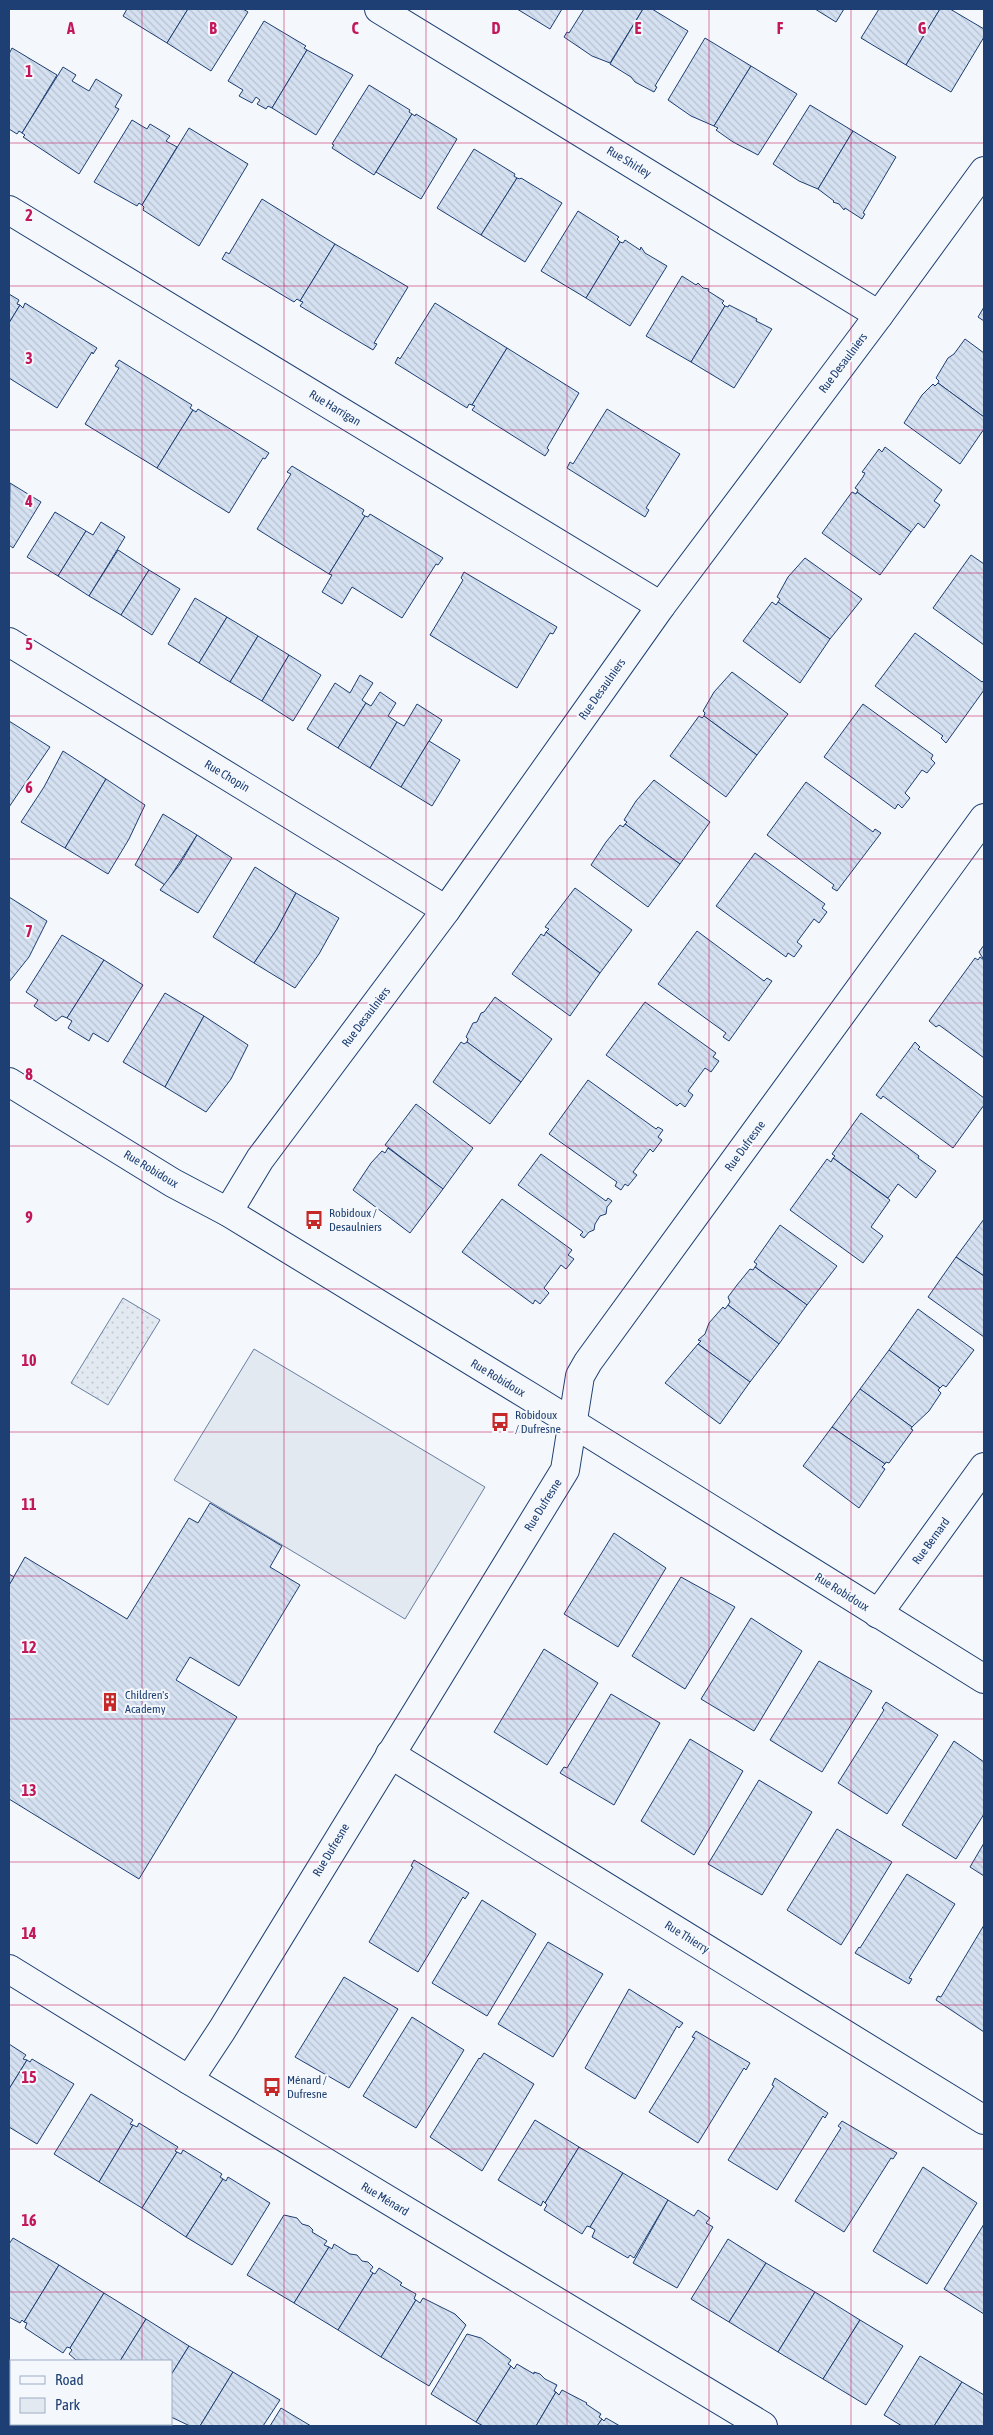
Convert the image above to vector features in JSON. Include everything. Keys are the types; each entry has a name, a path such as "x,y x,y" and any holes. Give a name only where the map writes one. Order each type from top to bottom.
{"street":[{"name":"Rue Shirley","path":"379,9 880,315"},
{"name":"Rue Desaulniers","path":"228,1212 260,1159 446,910 661,606 880,315 984,171"},
{"name":"Rue Harrigan","path":"9,210 661,606"},
{"name":"Rue Chopin","path":"9,642 446,910"},
{"name":"Rue Dufresne","path":"188,2080 222,2030 565,1470 580,1376 588,1362 984,818"},
{"name":"Rue Robidoux","path":"9,1082 173,1183 228,1212 984,1679"},
{"name":"Rue Bernard","path":"878,1614 984,1467"},
{"name":"Rue Thierry","path":"390,1754 984,2120"},
{"name":"Rue Ménard","path":"9,1969 188,2080 759,2425"}],"green space":[{"path":"123,1298 160,1320 108,1405 71,1383"},
{"path":"254,1349 485,1487 405,1619 174,1480"}],"building":[{"path":"127,9 188,9 167,43 123,16"},
{"path":"188,9 243,9 248,12 211,71 167,43"},
{"path":"517,9 562,9 550,29"},
{"path":"584,9 643,9 610,63 592,56 564,37 567,32 569,33"},
{"path":"643,9 652,9 688,31 655,86 657,87 654,92 635,82 631,77 610,64"},
{"path":"815,9 844,9 836,22"},
{"path":"879,9 940,9 906,65 861,38"},
{"path":"940,9 950,9 984,29 984,37 951,92 906,65"},
{"path":"264,21 306,46 304,48 307,50 272,108 268,106 266,109 257,104 260,100 256,97 252,103 239,96 243,90 228,81"},
{"path":"705,38 751,66 714,126 691,116 668,100"},
{"path":"12,48 57,75 22,133 19,131 17,134 9,129 9,54"},
{"path":"307,50 353,75 316,135 272,108"},
{"path":"751,66 797,94 758,155 733,142 716,130 718,128 714,126"},
{"path":"63,67 76,75 72,81 89,91 96,79 122,95 115,107 119,109 79,174 23,137 25,135 22,133"},
{"path":"369,85 410,110 409,112 412,114 374,175 332,148 334,145 332,144"},
{"path":"810,105 853,131 818,189 799,181 773,164"},
{"path":"412,114 415,116 416,114 457,139 421,199 376,172"},
{"path":"132,120 147,129 150,124 170,136 166,141 177,147 142,205 139,203 137,206 94,182"},
{"path":"189,128 248,164 199,246 143,210 144,207 142,205"},
{"path":"853,131 896,157 863,213 865,214 862,219 845,208 844,210 839,204 833,202 818,189"},
{"path":"474,149 515,174 514,176 517,178 481,235 437,208"},
{"path":"517,178 521,178 562,203 525,262 481,235"},
{"path":"262,199 335,244 300,301 297,299 294,302 222,259 226,252 229,254"},
{"path":"578,211 619,237 617,239 620,242 586,298 541,271"},
{"path":"625,240 640,250 641,247 645,253 667,266 630,326 586,298 620,242 623,243"},
{"path":"335,244 408,287 374,343 377,344 373,350 300,306 303,302 300,301"},
{"path":"682,276 696,285 698,283 703,288 709,289 708,291 724,301 722,303 725,306 691,362 646,336"},
{"path":"9,294 19,300 17,304 20,305 9,323"},
{"path":"25,303 97,348 93,354 92,352 57,408 9,378 9,323 20,305 23,308"},
{"path":"435,303 507,348 472,405 469,404 467,408 395,363 398,357 400,359"},
{"path":"729,305 772,329 734,388 691,362 725,306 728,307"},
{"path":"984,307 984,321 978,317"},
{"path":"965,339 984,353 984,417 938,383 939,381 936,378 948,358 954,354"},
{"path":"507,348 579,393 547,448 549,450 545,456 472,410 475,406 472,405"},
{"path":"119,360 192,405 190,408 193,410 157,468 85,424 119,368 115,366"},
{"path":"938,383 984,417 984,429 960,464 904,423 922,395 933,384 935,386"},
{"path":"198,409 269,453 265,459 263,458 229,513 157,468 193,410 196,412"},
{"path":"607,409 680,454 646,508 649,510 645,517 567,468 570,462 573,464"},
{"path":"885,447 942,490 934,501 940,505 924,528 918,523 911,532 857,492 858,490 855,488 865,473 862,472 879,449 882,452"},
{"path":"292,466 364,510 362,514 365,516 329,574 257,529 291,474 287,472"},
{"path":"10,483 41,502 13,548 9,545"},
{"path":"852,492 856,494 857,492 911,532 880,575 822,533"},
{"path":"55,512 86,531 58,576 27,557"},
{"path":"370,514 443,558 438,565 436,564 402,618 352,587 342,604 322,592 332,575 329,574 365,516 368,517"},
{"path":"101,522 125,537 89,596 58,576 86,531 93,535"},
{"path":"118,550 149,570 121,615 89,596"},
{"path":"971,555 984,564 984,645 933,608"},
{"path":"805,558 862,599 830,639 778,602 780,599 777,597 788,577"},
{"path":"149,570 180,589 152,635 121,615"},
{"path":"464,572 557,627 553,634 550,633 517,688 430,635 463,580 461,578"},
{"path":"195,598 227,617 199,663 168,644"},
{"path":"772,602 776,605 778,602 830,639 800,683 743,641"},
{"path":"227,617 258,636 230,682 199,663"},
{"path":"915,633 982,682 984,680 984,690 946,743 941,738 943,736 875,686"},
{"path":"258,636 289,655 262,701 230,682"},
{"path":"289,655 321,675 293,721 262,701"},
{"path":"732,672 788,714 757,755 704,716 705,713 703,711 714,692"},
{"path":"360,675 373,683 362,700 366,703 338,748 307,729 335,683 350,693"},
{"path":"380,692 396,703 388,716 397,722 370,768 338,748 366,703 371,706"},
{"path":"417,704 442,720 401,787 370,768 397,722 404,726"},
{"path":"863,704 933,755 931,759 935,763 927,773 922,770 905,793 910,798 902,808 898,804 895,809 824,757"},
{"path":"699,716 702,718 704,716 757,755 726,797 670,756"},
{"path":"9,721 50,747 9,807"},
{"path":"429,741 460,760 432,806 401,787"},
{"path":"63,751 106,779 65,848 21,822 44,787"},
{"path":"106,779 145,805 129,839 108,874 65,848"},
{"path":"654,780 710,822 680,864 625,824 627,822 624,820 636,801"},
{"path":"806,782 873,832 875,829 881,833 837,891 832,888 834,885 767,835"},
{"path":"163,814 197,835 165,885 135,865"},
{"path":"625,824 680,864 648,907 591,865 620,825 623,827"},
{"path":"197,835 232,858 198,913 160,890 180,864"},
{"path":"755,853 825,904 822,908 827,912 819,923 814,919 797,942 802,946 794,957 788,953 786,957 716,906"},
{"path":"255,867 296,893 277,929 254,963 213,937"},
{"path":"575,888 632,930 600,973 546,932 549,929 545,927"},
{"path":"296,893 339,918 319,954 295,988 254,963 277,929"},
{"path":"9,897 47,921 29,957 9,982"},
{"path":"697,931 764,981 767,978 772,981 729,1041 723,1037 726,1033 658,984"},
{"path":"546,932 600,973 570,1016 512,974 541,934 544,936"},
{"path":"62,935 104,960 67,1018 62,1016 56,1021 34,1006 38,1000 26,992"},
{"path":"984,945 984,960 979,952"},
{"path":"980,957 984,960 984,1058 939,1025 936,1027 929,1021 975,958 978,960"},
{"path":"104,960 143,985 108,1042 93,1033 89,1041 68,1028 72,1021 67,1018"},
{"path":"165,993 204,1016 165,1087 123,1062"},
{"path":"495,997 552,1039 521,1082 467,1042 468,1039 466,1037 473,1023 477,1022 481,1013 484,1012"},
{"path":"645,1002 716,1053 713,1057 719,1061 711,1072 705,1068 688,1091 693,1095 685,1107 680,1103 677,1106 606,1055"},
{"path":"204,1016 248,1045 231,1079 206,1112 165,1087"},
{"path":"461,1042 464,1044 467,1042 521,1082 490,1124 433,1082"},
{"path":"915,1042 920,1047 918,1049 984,1098 984,1105 953,1148 883,1096 881,1099 876,1095"},
{"path":"588,1080 656,1129 658,1127 663,1130 658,1137 662,1140 653,1152 650,1149 633,1172 637,1175 628,1186 625,1184 621,1190 615,1186 617,1182 549,1134"},
{"path":"416,1104 473,1148 443,1189 385,1145"},
{"path":"861,1113 936,1171 916,1198 898,1184 888,1198 833,1158 835,1156 832,1154"},
{"path":"388,1148 443,1189 410,1233 353,1190 371,1163 382,1151 385,1153"},
{"path":"541,1154 606,1201 608,1198 612,1201 607,1207 606,1214 600,1216 595,1224 594,1230 589,1232 584,1238 580,1235 583,1232 518,1185"},
{"path":"833,1158 890,1200 871,1227 883,1236 863,1263 790,1210 827,1159 831,1162"},
{"path":"502,1199 572,1250 568,1255 574,1259 566,1269 561,1265 544,1288 549,1293 540,1304 535,1300 533,1304 462,1252"},
{"path":"984,1219 984,1276 956,1257"},
{"path":"780,1225 837,1266 807,1305 755,1267 757,1264 754,1262"},
{"path":"956,1257 984,1276 984,1337 928,1297"},
{"path":"755,1267 807,1305 779,1344 728,1305 730,1302 728,1297 750,1269 753,1270"},
{"path":"728,1305 779,1344 750,1382 698,1344 701,1341 698,1340 705,1334 709,1323 723,1307 725,1309"},
{"path":"918,1309 974,1350 946,1387 943,1385 940,1388 889,1350"},
{"path":"698,1344 750,1382 720,1424 665,1383"},
{"path":"889,1350 940,1388 938,1390 941,1393 929,1411 912,1427 860,1389"},
{"path":"860,1389 912,1427 911,1429 913,1430 889,1463 886,1462 885,1464 832,1427"},
{"path":"832,1427 885,1464 882,1467 885,1469 859,1508 803,1466"},
{"name":"Children's Academy","path":"210,1503 282,1546 270,1567 300,1585 239,1686 190,1657 176,1680 237,1717 139,1879 9,1799 9,1585 25,1557 127,1619 189,1518 198,1523"},
{"path":"614,1533 666,1568 618,1647 564,1614"},
{"path":"9,1574 14,1577 9,1585"},
{"path":"681,1577 735,1607 685,1689 632,1656"},
{"path":"751,1618 802,1651 754,1731 701,1699"},
{"path":"544,1649 598,1683 547,1765 494,1732"},
{"path":"819,1661 872,1691 822,1772 770,1740"},
{"path":"611,1694 660,1723 614,1805 560,1773 564,1767 567,1768"},
{"path":"886,1702 938,1735 887,1814 838,1783 884,1710 882,1708"},
{"path":"690,1739 743,1771 694,1855 641,1821"},
{"path":"954,1741 984,1762 984,1814 956,1859 902,1825"},
{"path":"759,1780 812,1812 762,1895 708,1864"},
{"path":"837,1829 892,1862 841,1945 787,1910"},
{"path":"984,1843 984,1876 970,1867"},
{"path":"414,1860 469,1893 465,1899 463,1897 418,1972 369,1942 413,1867 411,1866"},
{"path":"907,1874 955,1904 909,1978 912,1979 909,1984 855,1953"},
{"path":"482,1900 536,1934 487,2016 432,1983"},
{"path":"984,1925 984,2032 936,2000 938,1996 941,1997"},
{"path":"548,1942 603,1974 553,2057 498,2024"},
{"path":"344,1977 398,2009 349,2088 295,2057"},
{"path":"629,1989 683,2023 679,2028 677,2026 635,2099 585,2068"},
{"path":"412,2017 464,2050 416,2128 363,2096"},
{"path":"696,2031 750,2063 746,2070 744,2068 698,2143 649,2112 695,2038 692,2037"},
{"path":"9,2044 26,2055 23,2059 27,2060 9,2089"},
{"path":"484,2053 534,2084 482,2171 430,2137 479,2058"},
{"path":"32,2059 74,2084 37,2144 9,2127 9,2089 27,2060 30,2062"},
{"path":"775,2078 828,2113 825,2118 823,2116 777,2190 728,2160 774,2086 772,2085"},
{"path":"91,2094 133,2120 130,2124 133,2125 99,2182 54,2154"},
{"path":"535,2120 579,2147 545,2203 543,2201 541,2206 498,2180"},
{"path":"842,2121 897,2153 893,2159 891,2158 844,2232 795,2201 841,2128 838,2126"},
{"path":"139,2123 178,2147 175,2151 177,2152 142,2208 99,2182 133,2125 137,2127"},
{"path":"579,2147 623,2173 590,2227 587,2226 582,2234 544,2210 547,2205 545,2203"},
{"path":"183,2150 222,2174 220,2177 223,2179 186,2237 142,2208 177,2152 181,2154"},
{"path":"923,2167 977,2203 927,2284 873,2251"},
{"path":"623,2173 668,2200 634,2258 630,2255 628,2258 592,2237 595,2230 590,2227"},
{"path":"228,2177 270,2203 232,2265 186,2237 223,2179 226,2181"},
{"path":"668,2200 694,2216 698,2210 710,2218 706,2223 713,2227 677,2288 633,2263"},
{"path":"284,2215 297,2218 302,2224 309,2226 313,2230 312,2232 327,2241 324,2245 329,2247 294,2303 247,2275"},
{"path":"984,2224 984,2314 944,2289"},
{"path":"13,2238 59,2265 24,2322 22,2320 20,2323 9,2317 9,2244"},
{"path":"728,2239 766,2263 729,2322 691,2299"},
{"path":"334,2244 350,2254 357,2255 362,2261 368,2262 373,2267 370,2271 373,2273 338,2330 294,2303 329,2247 332,2249"},
{"path":"766,2263 815,2292 778,2352 729,2322"},
{"path":"59,2265 104,2293 70,2348 67,2347 63,2353 25,2328 27,2323 24,2322"},
{"path":"379,2268 402,2283 400,2285 416,2294 414,2299 416,2300 381,2357 338,2330 373,2273 375,2274"},
{"path":"815,2292 860,2320 823,2379 778,2352"},
{"path":"104,2293 146,2319 121,2360 76,2360 69,2354 72,2350 70,2348"},
{"path":"423,2298 455,2314 466,2325 429,2386 381,2357 416,2300 420,2303"},
{"path":"146,2319 189,2346 172,2373 172,2360 121,2360"},
{"path":"860,2320 903,2346 866,2405 823,2379"},
{"path":"467,2334 481,2338 511,2360 508,2364 511,2366 476,2422 431,2394"},
{"path":"189,2346 233,2372 200,2426 190,2426 172,2417 172,2373"},
{"path":"920,2356 962,2382 934,2426 902,2426 884,2415"},
{"path":"517,2364 534,2374 534,2372 540,2374 557,2385 554,2391 556,2392 536,2426 483,2426 476,2422 511,2366 514,2369"},
{"path":"233,2372 280,2400 263,2426 200,2426"},
{"path":"962,2382 984,2395 984,2426 934,2426"},
{"path":"562,2390 587,2403 601,2414 599,2417 602,2419 597,2426 536,2426 556,2392 559,2395"},
{"path":"281,2408 311,2426 270,2426"},
{"path":"606,2418 620,2426 597,2426 602,2419 604,2421"}],"place":[{"name":"Robidoux / Desaulniers","path":"314,1220"},
{"name":"Robidoux / Dufresne","path":"500,1422"},
{"name":"Children's Academy","path":"110,1702"},
{"name":"Ménard / Dufresne","path":"272,2087"}]}
